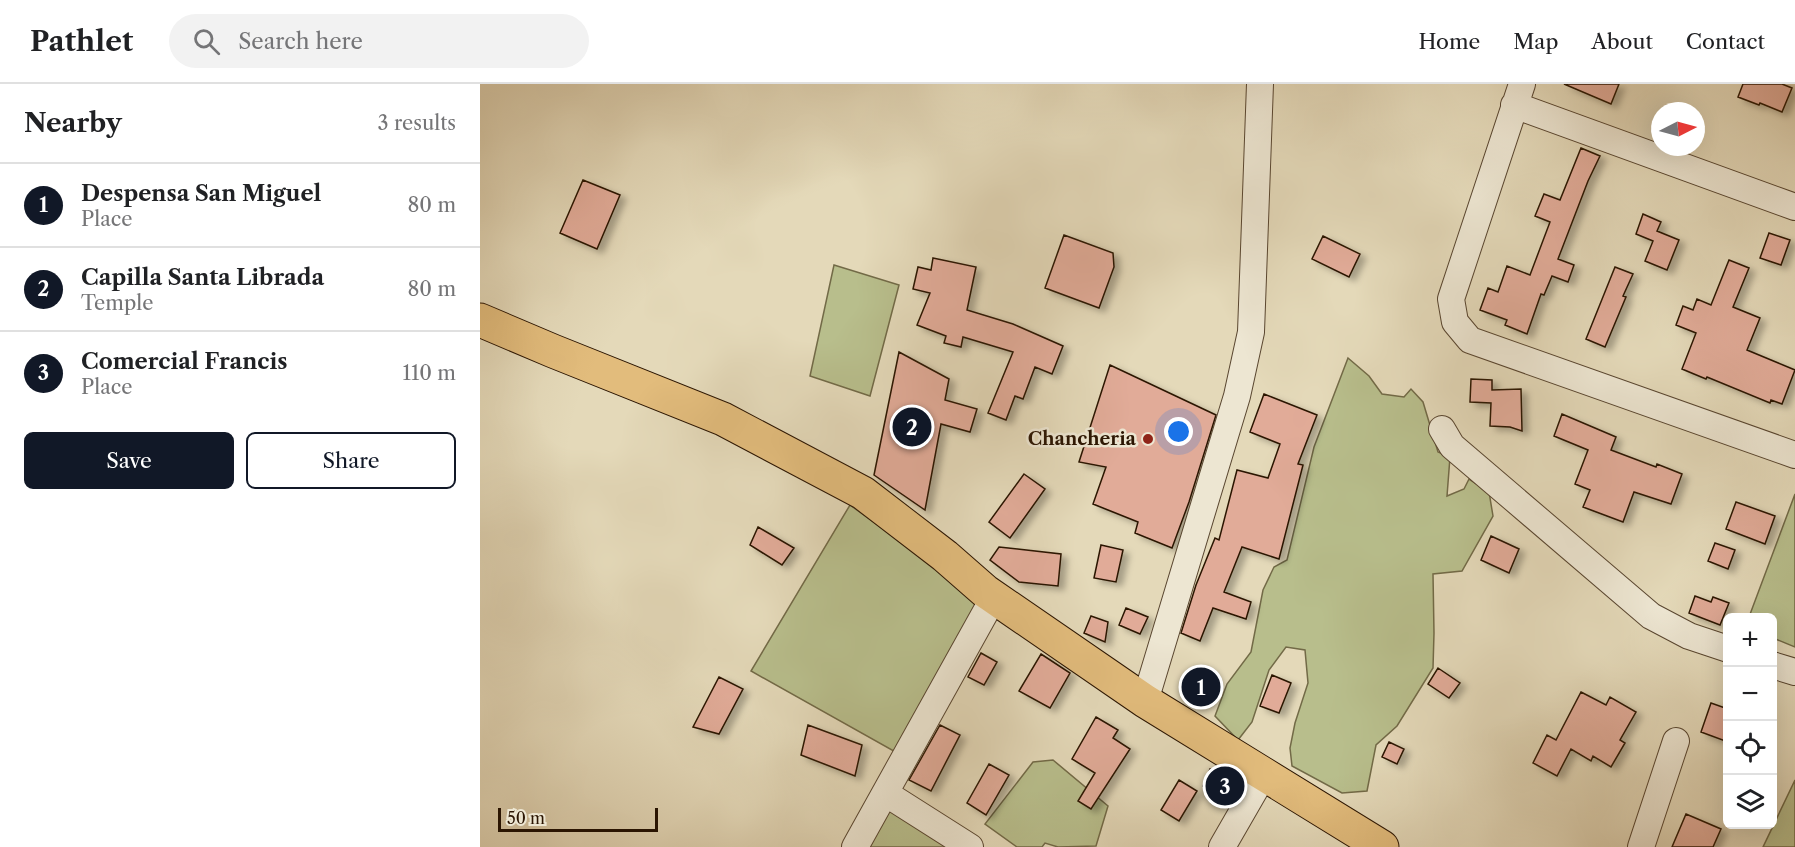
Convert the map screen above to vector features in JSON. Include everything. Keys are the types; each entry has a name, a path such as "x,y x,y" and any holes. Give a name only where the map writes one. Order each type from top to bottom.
{"main road":[{"path":"480,320 723,419 863,493 994,597 1145,701 1382,847"}],"street":[{"path":"1145,701 1237,396 1251,332 1260,84"},
{"path":"1795,207 1518,95 1451,299 1455,322 1470,340 1795,455"},
{"path":"1442,429 1452,446 1651,616 1689,636 1723,647"},
{"path":"855,847 994,597"},
{"path":"1777,666 1795,672"},
{"path":"1641,847 1676,741"},
{"path":"1222,847 1264,774"},
{"path":"885,793 970,847"}],"green space":[{"path":"834,265 899,285 870,396 810,376"},
{"path":"1348,358 1369,376 1382,394 1404,397 1411,389 1423,402 1438,452 1450,457 1447,496 1464,489 1469,479 1489,492 1493,516 1462,571 1433,574 1433,668 1397,726 1376,745 1367,791 1342,793 1292,766 1290,748 1295,723 1308,683 1305,650 1286,647 1269,670 1252,722 1238,740 1215,716 1227,684 1251,652 1263,590 1274,567 1287,560 1314,447"},
{"path":"1795,494 1795,647 1777,640 1777,613 1750,613"},
{"path":"850,505 983,601 899,754 751,671"},
{"path":"1053,760 1108,806 1096,846 1058,847 1045,843 1042,847 1017,847 985,824 1033,762"},
{"path":"1795,780 1795,847 1763,847 1772,829 1777,829 1777,818"},
{"path":"888,803 953,847 864,847"}],"building":[{"path":"1564,84 1619,84 1611,104"},
{"path":"1743,84 1782,84 1792,88 1782,112 1738,97"},
{"path":"1581,148 1600,156 1558,259 1574,265 1568,282 1552,276 1544,295 1541,294 1527,334 1505,325 1507,320 1480,310 1488,288 1498,292 1507,266 1530,275 1550,222 1535,216 1544,194 1560,200"},
{"path":"583,180 620,195 597,249 560,233"},
{"path":"1643,214 1661,222 1657,231 1679,240 1667,270 1645,261 1653,241 1636,234"},
{"path":"1769,233 1790,240 1781,265 1760,258"},
{"path":"1064,235 1113,253 1114,267 1099,308 1045,288"},
{"path":"1323,236 1360,254 1349,277 1312,259"},
{"path":"933,258 976,267 967,310 1013,324 1063,346 1052,374 1035,367 1023,399 1015,396 1006,420 988,413 1013,352 963,337 961,347 944,343 946,336 917,325 930,293 913,289 918,267 931,270"},
{"path":"1729,260 1749,268 1733,307 1760,318 1747,350 1795,370 1782,404 1771,400 1770,403 1682,369 1696,333 1676,325 1683,306 1693,310 1697,299 1711,305"},
{"path":"1615,267 1633,274 1605,347 1586,339"},
{"path":"899,352 949,379 945,400 977,409 970,432 941,424 925,510 874,475"},
{"name":"Chancheria","path":"1110,365 1216,415 1172,548 1135,533 1138,522 1093,504 1106,467 1079,462"},
{"path":"1471,379 1492,380 1492,390 1521,389 1522,431 1510,427 1490,426 1491,403 1470,402"},
{"path":"1264,394 1317,415 1298,464 1303,465 1279,559 1242,547 1224,592 1251,602 1246,619 1213,608 1200,641 1181,633 1196,585 1215,538 1219,540 1237,470 1268,478 1280,444 1250,432"},
{"path":"1562,414 1616,437 1611,450 1682,474 1671,504 1634,492 1623,522 1583,507 1590,490 1575,484 1588,450 1554,436"},
{"path":"1024,474 1045,489 1010,538 989,522"},
{"path":"1736,502 1775,516 1765,544 1726,529"},
{"path":"758,527 794,548 782,565 750,545"},
{"path":"1491,536 1519,549 1509,573 1481,560"},
{"path":"1715,543 1735,550 1728,569 1708,561"},
{"path":"1101,545 1123,550 1116,582 1094,578"},
{"path":"999,547 1061,554 1058,586 1019,582 990,560"},
{"path":"1695,596 1711,602 1713,597 1729,603 1720,625 1689,613"},
{"path":"1126,608 1148,617 1140,634 1119,625"},
{"path":"1091,616 1108,622 1105,642 1084,633"},
{"path":"981,653 997,662 984,685 968,677"},
{"path":"1041,654 1070,673 1050,708 1019,691"},
{"path":"1438,668 1460,683 1449,698 1428,684"},
{"path":"1272,675 1291,683 1279,713 1260,706"},
{"path":"719,677 743,689 719,734 693,727"},
{"path":"1581,692 1606,705 1610,697 1636,712 1620,740 1625,743 1611,767 1593,756 1591,761 1571,749 1557,776 1533,763 1547,735 1556,740"},
{"path":"1711,703 1723,707 1723,740 1701,732"},
{"path":"1096,717 1118,730 1113,738 1130,749 1091,809 1078,801 1095,773 1072,759"},
{"path":"808,725 862,745 855,776 801,755"},
{"path":"940,725 960,735 931,791 909,780"},
{"path":"1389,742 1404,749 1397,764 1382,757"},
{"path":"989,764 1009,775 986,815 967,803"},
{"path":"1210,769 1242,783 1232,799 1203,786"},
{"path":"1179,780 1197,791 1179,821 1161,810"},
{"path":"1686,814 1721,829 1713,847 1672,847"}],"place":[{"name":"Capilla Santa Librada","path":"912,427"},
{"name":"Chancheria","path":"1148,439"},
{"name":"Despensa San Miguel","path":"1201,687"},
{"name":"Comercial Francis","path":"1225,786"}]}
